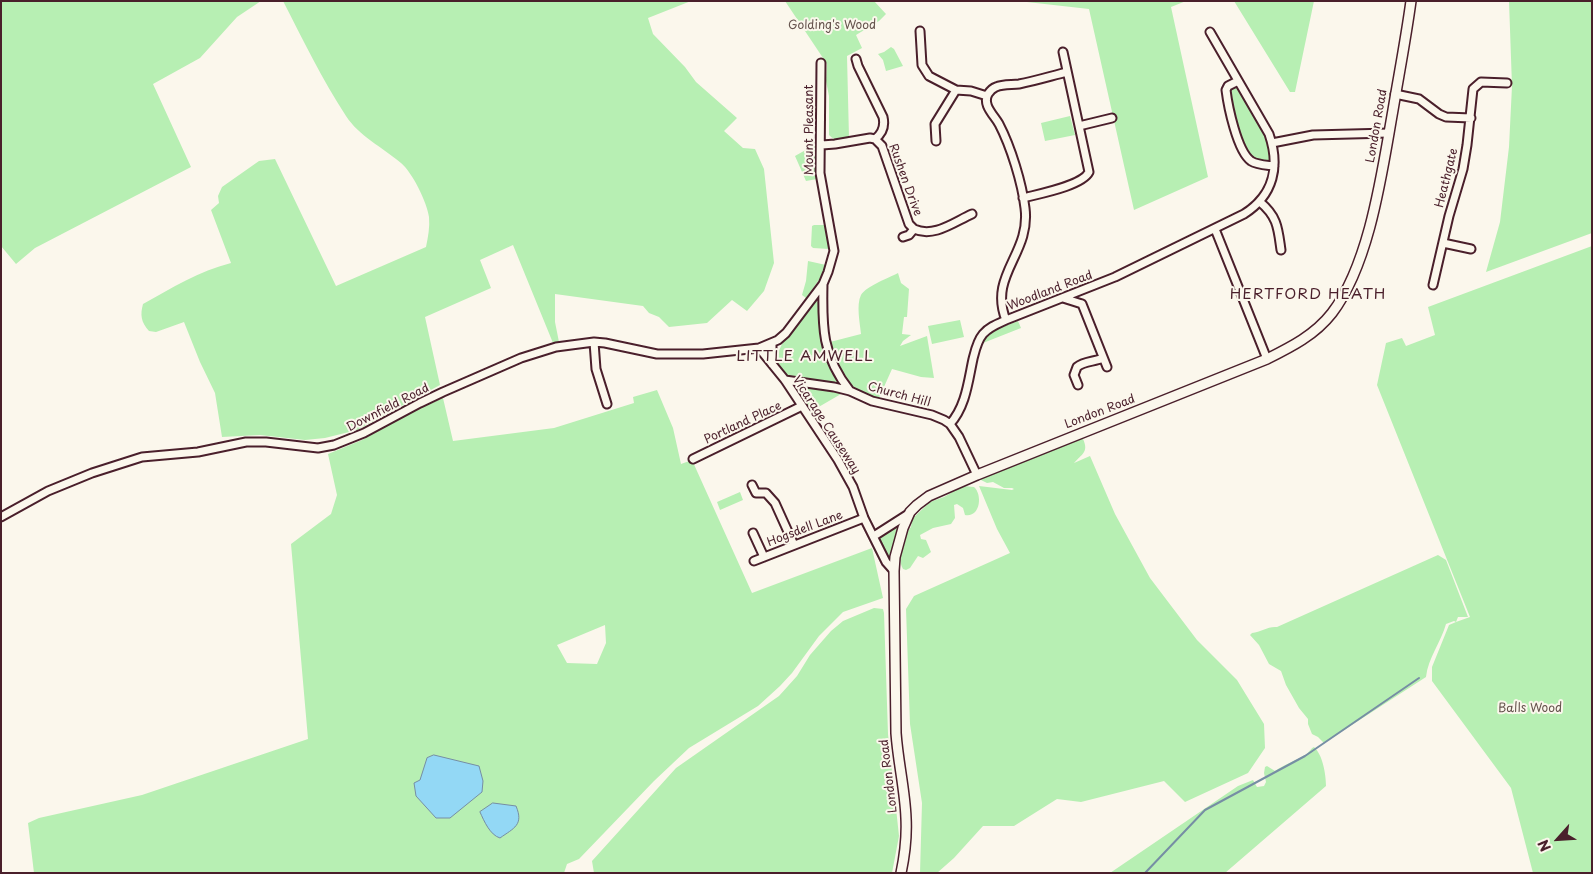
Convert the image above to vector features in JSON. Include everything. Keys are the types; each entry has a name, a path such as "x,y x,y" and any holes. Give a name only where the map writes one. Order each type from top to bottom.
{"main road":[{"name":"London Road","path":"902,873 906,846 906,818 896,733 894,571 898,543 910,512 929,496 976,475 1267,359 1306,337 1319,327 1333,312 1350,283 1358,264 1377,198 1411,1"}],"street":[{"path":"920,31 921,61 925,72 934,79 956,90 971,91 987,96"},
{"path":"1210,32 1269,134 1272,143 1274,166 1271,184 1260,202 1270,211 1276,222 1281,250"},
{"path":"1023,198 1062,187 1087,176 1089,168 1063,52"},
{"name":"Rushen Drive","path":"856,59 883,117 882,132 875,139"},
{"name":"Mount Pleasant","path":"759,348 772,343 786,333 823,284 834,247 820,174 822,144 821,63"},
{"path":"1006,320 1001,305 1001,290 1019,249 1025,229 1026,216 1023,198 1004,136 987,106 987,96 992,90 1000,86 1067,72"},
{"path":"1238,81 1228,86 1226,90 1240,147 1246,156 1255,163 1274,166"},
{"name":"Heathgate","path":"1433,285 1449,216 1459,188 1468,145 1473,89 1476,85 1485,82 1507,83"},
{"path":"936,141 935,124 956,90"},
{"path":"1395,94 1419,99 1446,117 1471,118"},
{"path":"1079,126 1112,118"},
{"path":"1272,143 1312,135 1389,132"},
{"name":"Rushen Drive","path":"822,144 835,144 866,138 875,139 882,146 909,224 914,229 930,233 972,214"},
{"name":"Woodland Road","path":"950,424 958,415 963,404 980,338 990,328 1092,287 1215,229 1244,214 1260,202"},
{"name":"Rushen Drive","path":"903,237 914,229"},
{"path":"1215,229 1267,359"},
{"path":"1443,243 1470,249"},
{"name":"Mount Pleasant","path":"823,284 823,332 826,347 840,377 850,391"},
{"path":"1082,304 1092,287"},
{"path":"1063,298 1082,304"},
{"path":"1082,304 1107,367"},
{"path":"594,342 596,369 606,404"},
{"name":"Downfield Road","path":"1,517 48,491 99,470 142,457 198,452 246,442 266,442 318,448 334,445 364,433 420,402 521,358 556,348 594,342 657,354 703,354 759,348"},
{"path":"772,343 772,364"},
{"name":"Vicarage Causeway","path":"759,348 784,380 838,460 853,488 864,518 886,562 894,571"},
{"path":"1078,385 1074,375 1076,367 1103,358"},
{"name":"Church Hill","path":"784,380 850,391 872,401 932,415 950,424"},
{"name":"Portland Place","path":"693,459 802,406"},
{"path":"950,424 959,437 976,475"},
{"path":"752,485 756,493 766,493 776,503 794,545"},
{"path":"874,536 910,512"},
{"name":"Hogsdell Lane","path":"754,561 864,518"},
{"path":"753,533 764,557"}],"green space":[{"path":"1,1 261,1 237,17 200,58 153,84 191,167 35,248 16,264 1,246"},
{"path":"283,1 691,1 648,18 653,34 685,67 696,82 737,118 724,131 743,148 755,149 764,169 774,263 764,291 747,311 732,300 707,323 669,327 659,317 649,313 643,306 555,294 555,322 559,342 553,343 513,245 480,260 491,288 425,317 440,385 357,430 325,438 305,440 260,435 222,437 215,393 184,322 156,332 149,331 144,325 141,315 143,304 197,275 231,263 211,210 219,203 218,196 222,187 259,161 275,159 336,286 426,247 429,232 428,211 414,180 401,163 357,130 351,123 321,74"},
{"name":"Golding's Wood","path":"785,1 874,1 886,14 879,21 856,35 862,48 847,56 849,138 836,140 829,135 827,64"},
{"path":"1018,1 1186,1 1171,7 1208,177 1134,210 1089,9"},
{"path":"1234,1 1314,1 1295,92 1290,92"},
{"path":"1509,1 1592,1 1592,233 1486,272 1500,222 1509,147 1512,86"},
{"path":"891,47 903,66 886,71 883,60 878,54"},
{"path":"1234,86 1238,87 1266,134 1272,155 1268,162 1255,161 1245,152 1229,89"},
{"path":"1070,116 1075,135 1045,141 1041,123"},
{"path":"818,143 817,179 806,181 795,156"},
{"path":"826,225 829,249 813,248 811,246 812,226"},
{"name":"Balls Wood","path":"1592,246 1592,873 1533,873 1511,788 1432,681 1432,667 1449,625 1470,617 1377,385 1386,343 1402,338 1406,346 1435,335 1428,307"},
{"path":"808,261 826,265 821,277 806,298 802,295 806,281"},
{"path":"898,273 901,283 909,289 907,317 904,317 902,334 911,335 900,346 927,336 934,378 921,377 892,369 879,398 877,398 856,388 845,378 838,366 830,342 861,334 859,309 861,295 873,285"},
{"path":"815,300 819,306 821,333 826,350 840,385 798,380 784,373 779,368 777,361 780,348"},
{"path":"960,320 964,337 932,344 928,326"},
{"path":"1018,321 1021,328 983,343 989,335"},
{"path":"798,385 839,391 841,394 810,412 795,390"},
{"path":"657,390 673,428 681,464 692,460 752,593 872,548 883,598 843,612 819,636 780,686 758,706 689,748 654,781 579,859 567,864 564,873 34,873 28,823 39,818 142,795 308,739 291,544 331,514 337,495 328,454 362,440 403,416 443,398 453,441 554,428 634,403 633,397","holes":["605,625 606,643 597,664 567,663 557,645"]},
{"path":"1077,437 1083,439 1085,450 1074,463 1090,456 1115,514 1150,578 1197,640 1237,680 1264,724 1265,748 1248,773 1185,802 1164,781 1081,802 1057,799 1014,826 983,826 954,858 937,873 920,873 922,803 910,724 906,609 914,596 1010,553 997,529 979,486 1014,489 1004,488 993,482 987,483 981,480 981,477 1061,447 1065,443 1069,444"},
{"path":"963,486 974,487 977,491 979,500 977,510 970,515 965,515 963,508 957,504 954,505 955,518 951,524 933,528 920,535 921,539 926,540 931,552 923,558 918,556 910,568 903,569 901,555 906,533 911,527 912,519 930,502 944,497"},
{"path":"740,492 743,500 720,510 717,502"},
{"path":"899,523 891,561 889,561 878,537"},
{"path":"1438,555 1446,560 1468,617 1458,617 1456,622 1446,624 1429,663 1426,677 1324,743 1312,734 1308,719 1299,708 1286,685 1281,671 1269,664 1259,645 1250,635 1268,628 1277,627"},
{"path":"874,608 883,609 884,613 888,734 899,836 892,873 594,873 592,861 676,768 779,696 797,676 810,655 831,631 843,621"},
{"path":"1314,747 1322,760 1326,786 1225,873 1110,873 1238,786 1253,780 1257,787 1264,786 1266,782 1265,767 1267,766 1275,771 1306,754"}],"water":[{"path":"434,755 479,766 483,781 482,792 450,818 436,818 416,796 414,783 420,780 427,758"},
{"path":"493,803 516,806 518,812 519,818 516,825 500,838 490,831 480,812"}],"waterway":[{"path":"1145,873 1205,810 1305,756 1419,678"}],"district":[{"name":"HERTFORD HEATH","path":"1308,295"},
{"name":"LITTLE AMWELL","path":"805,357"}]}
